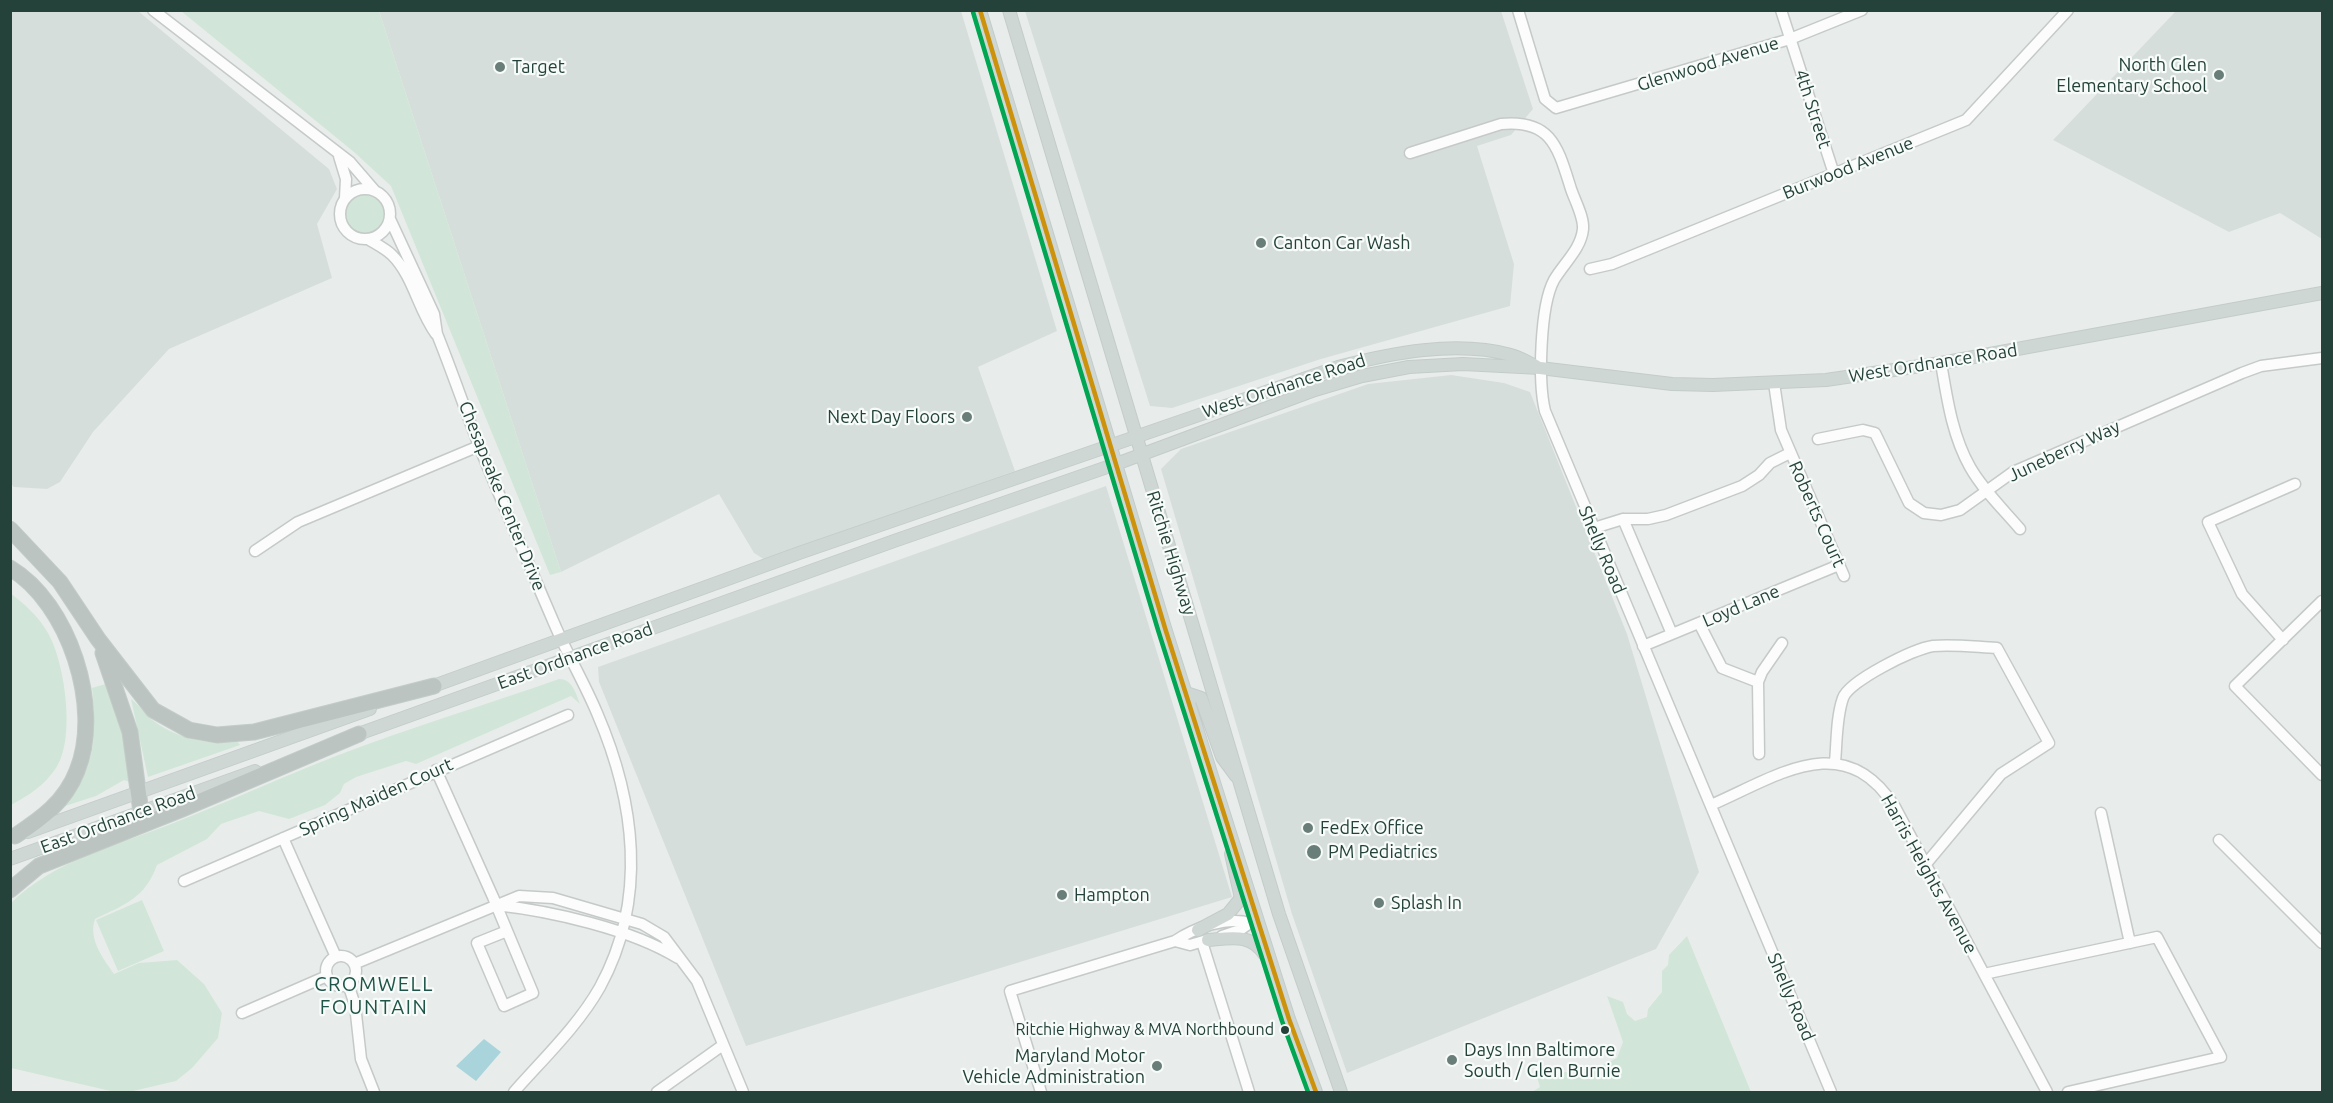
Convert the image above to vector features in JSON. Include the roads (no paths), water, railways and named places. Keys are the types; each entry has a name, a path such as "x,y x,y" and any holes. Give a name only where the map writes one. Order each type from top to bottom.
{"highway":[{"path":"10,529 60,582 98,639 153,710 189,730 217,735 254,732 434,686"},
{"path":"10,568 44,597 59,622 79,673 86,733 82,756 70,785 53,809 13,837"},
{"path":"98,639 130,732 141,812"},
{"path":"10,890 39,866 182,809 359,734"}],"main road":[{"name":"Ritchie Highway","path":"980,10 1110,445 1232,838 1254,921 1272,965 1316,1092"},
{"name":"Ritchie Highway","path":"1009,10 1279,914 1341,1092"},
{"name":"West Ordnance Road","path":"1141,454 1314,390 1362,376 1409,367 1462,364 1540,368 1672,384 1774,384 1826,380 1941,363 2322,293"},
{"name":"West Ordnance Road","path":"1136,436 1320,372 1373,357 1460,349 1511,355 1540,368"},
{"name":"East Ordnance Road","path":"13,837 560,639 1136,436"},
{"name":"East Ordnance Road","path":"10,859 1141,454"},
{"path":"1186,693 1201,698 1222,757 1241,781"},
{"path":"1203,937 1228,914 1241,898 1230,859 1232,838"},
{"path":"1203,937 1245,937 1259,945 1272,965"}],"street":[{"path":"153,10 339,156 350,162 388,203 390,219 434,314 436,334"},
{"name":"Glenwood Avenue","path":"1518,10 1545,99 1552,106 1562,107 1790,39 1862,10"},
{"name":"4th Street","path":"1781,10 1834,174"},
{"name":"Burwood Avenue","path":"1590,269 1612,264 1966,120 2068,10"},
{"name":"Shelly Road","path":"1410,153 1501,124 1514,123 1540,129 1558,148 1583,225 1581,240 1553,282 1540,368 1545,411 1831,1092"},
{"path":"339,156 346,179 345,198 340,216 345,230 357,238 369,239 391,254 399,263 424,319 436,334"},
{"path":"345,198 362,189 375,191"},
{"path":"369,239 382,232 390,219"},
{"name":"Chesapeake Center Drive","path":"436,334 479,446 560,639 571,657 613,754 629,812 633,863 622,933 599,989 575,1022 514,1092"},
{"name":"Juneberry Way","path":"1818,439 1863,430 1875,433 1909,503 1924,513 1941,515 1960,510 2013,472 2242,373 2261,366 2322,358"},
{"path":"1941,363 1958,441 1970,466 1986,490 2020,529"},
{"name":"Roberts Court","path":"1774,384 1776,414 1790,453 1844,576"},
{"path":"255,551 298,522 479,446"},
{"name":"Roberts Court","path":"1593,528 1623,519 1648,519 1666,515 1742,486 1759,475 1770,463 1790,453"},
{"path":"2283,640 2242,594 2208,522 2295,484"},
{"path":"1623,519 1672,634"},
{"name":"Loyd Lane","path":"1643,646 1839,565"},
{"path":"2322,601 2235,686 2322,775"},
{"path":"1699,623 1722,669 1758,682"},
{"path":"1759,754 1758,682 1762,672 1782,643"},
{"path":"1835,762 1843,698 1852,685 1915,652 1932,646 1997,648 2049,743 2001,774 1925,865"},
{"name":"Spring Maiden Court","path":"184,880 568,715"},
{"name":"Harris Heights Avenue","path":"1711,805 1809,765 1835,762 1861,770 1878,783 1895,807 2047,1092"},
{"path":"436,771 507,931 533,993 504,1006 477,943 507,931"},
{"path":"2101,813 2130,943"},
{"path":"283,838 336,957"},
{"path":"2219,840 2322,943"},
{"path":"354,964 495,904 529,895 553,898 642,924 664,937 697,981 743,1092"},
{"path":"495,904 548,914 622,933 660,946 682,960"},
{"path":"1041,1092 1010,991 1175,941 1203,937 1237,919 1254,921"},
{"path":"1203,937 1249,1092"},
{"path":"1984,974 2157,937 2221,1056 2068,1092"},
{"path":"336,957 348,958 354,964 354,978 348,984 338,986 327,976 328,963 336,957"},
{"path":"242,1013 327,976"},
{"path":"348,984 355,1005 361,1059 374,1092"},
{"path":"657,1092 723,1045"}],"water":[{"path":"484,1039 501,1052 476,1081 456,1066"}],"place":[{"name":"Target","path":"500,67"},
{"name":"North Glen Elementary School","path":"2219,75"},
{"name":"Canton Car Wash","path":"1261,243"},
{"name":"Next Day Floors","path":"967,417"},
{"name":"FedEx Office","path":"1308,828"},
{"name":"PM Pediatrics","path":"1314,852"},
{"name":"Hampton","path":"1062,895"},
{"name":"Splash In","path":"1379,903"},
{"name":"Ritchie Highway & MVA Northbound","path":"1285,1030"},
{"name":"Days Inn Baltimore South / Glen Burnie","path":"1452,1060"},
{"name":"Maryland Motor Vehicle Administration","path":"1157,1066"}],"district":[{"name":"CROMWELL FOUNTAIN","path":"374,996"}]}
